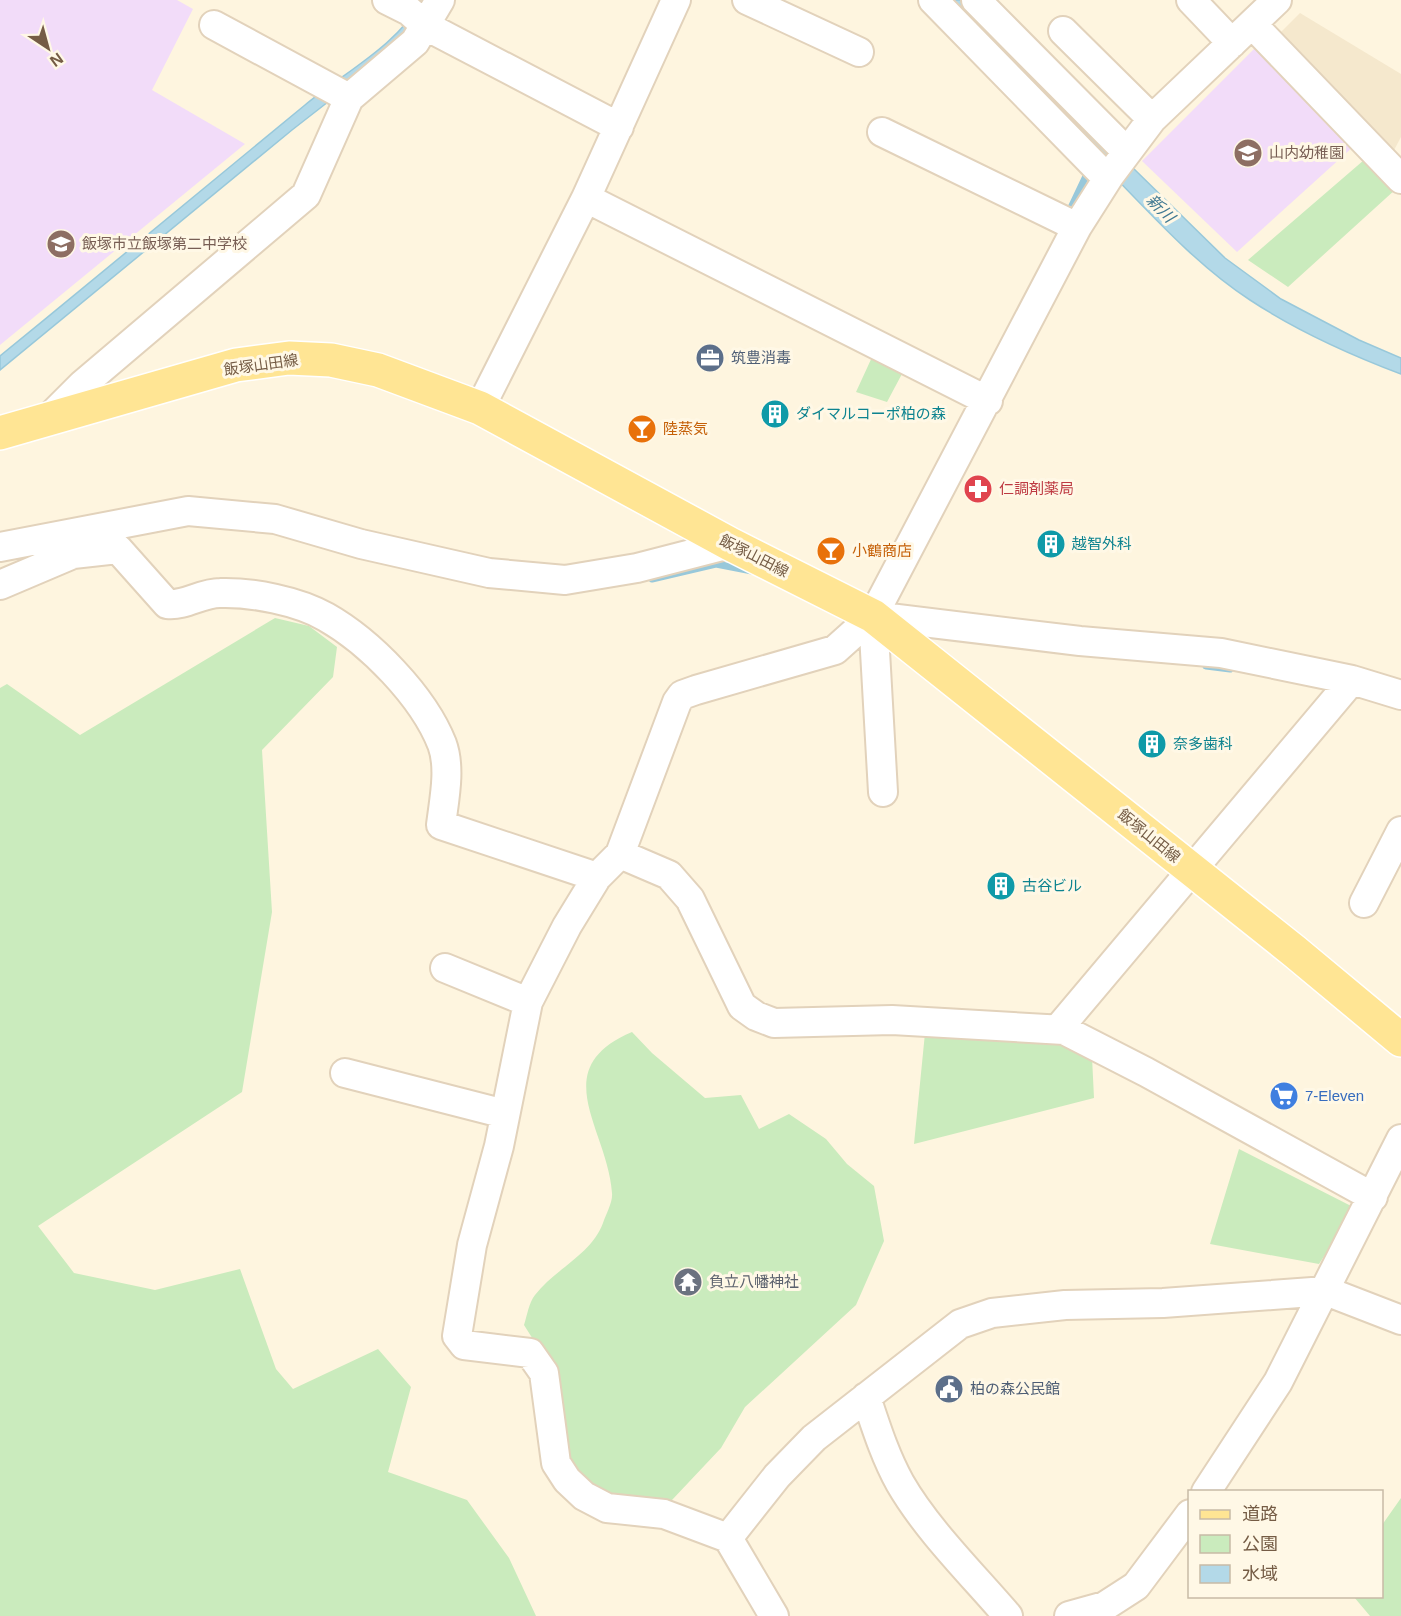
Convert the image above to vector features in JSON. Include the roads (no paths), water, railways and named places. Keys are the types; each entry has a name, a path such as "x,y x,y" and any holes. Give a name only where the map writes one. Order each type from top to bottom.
{"main road":[{"name":"飯塚山田線","path":"0,433 236,365 289,357 331,360 378,370 480,408 729,544 873,616 1401,1040"}],"street":[{"path":"411,15 440,0"},
{"path":"480,408 586,198 676,0"},
{"path":"747,0 859,51"},
{"path":"933,0 1117,165"},
{"path":"976,0 1117,165"},
{"path":"1191,0 1242,34 1401,179"},
{"path":"774,1616 728,1538 664,1514 607,1508 584,1497 567,1480 556,1463 544,1373 530,1353 464,1345 457,1336 472,1245 505,1114 528,1002 567,926 597,877 620,854 677,702 682,695 835,650 873,616 1077,227 1117,165 1152,118 1277,0"},
{"path":"50,417 82,385 306,195 339,93 415,42 411,15"},
{"path":"411,15 619,126"},
{"path":"214,25 339,93"},
{"path":"1063,31 1152,118"},
{"path":"882,132 1077,227"},
{"path":"586,198 988,400"},
{"path":"0,585 71,545 188,511 275,519 361,544 489,573 565,580 638,568 729,544"},
{"path":"0,547 71,545 118,549 167,604 180,605 219,593 292,604 326,616 375,652 419,704 442,744 446,776 441,825 597,877"},
{"path":"873,616 1080,641 1221,653 1345,688 1401,695"},
{"path":"873,616 883,792"},
{"path":"1058,1029 1345,688"},
{"path":"1364,903 1401,831"},
{"path":"620,854 669,875 690,899 742,1006 756,1016 774,1023 892,1020 1058,1029 1146,1072 1373,1197"},
{"path":"445,969 528,1002"},
{"path":"345,1073 505,1114"},
{"path":"1207,1490 1278,1382 1401,1139"},
{"path":"728,1538 814,1438 960,1324 992,1313 1065,1305 1163,1303 1326,1291 1401,1320"},
{"path":"866,1397 883,1450 901,1485 938,1534 1008,1616"},
{"path":"1069,1616 1106,1611 1136,1586 1188,1517"}],"water":[{"path":"423,0 433,0 392,52 292,130 0,370 0,356 305,105 384,45 412,17"},
{"name":"新川","path":"943,0 970,0 1131,166 1225,258 1281,299 1359,340 1401,358 1401,374 1304,332 1250,300 1211,271 1156,220"}],"waterway":[{"path":"1068,214 1087,174"},
{"path":"652,579 716,564 752,571"},
{"path":"1206,666 1230,669"}],"place":[{"name":"山内幼稚園","path":"1248,153"},
{"name":"飯塚市立飯塚第二中学校","path":"61,244"},
{"name":"筑豊消毒","path":"710,358"},
{"name":"ダイマルコーポ柏の森","path":"775,414"},
{"name":"陸蒸気","path":"642,429"},
{"name":"仁調剤薬局","path":"978,489"},
{"name":"越智外科","path":"1051,544"},
{"name":"小鶴商店","path":"831,551"},
{"name":"奈多歯科","path":"1152,744"},
{"name":"古谷ビル","path":"1001,886"},
{"name":"7-Eleven","path":"1284,1096"},
{"name":"負立八幡神社","path":"688,1282"},
{"name":"柏の森公民館","path":"949,1389"}]}
